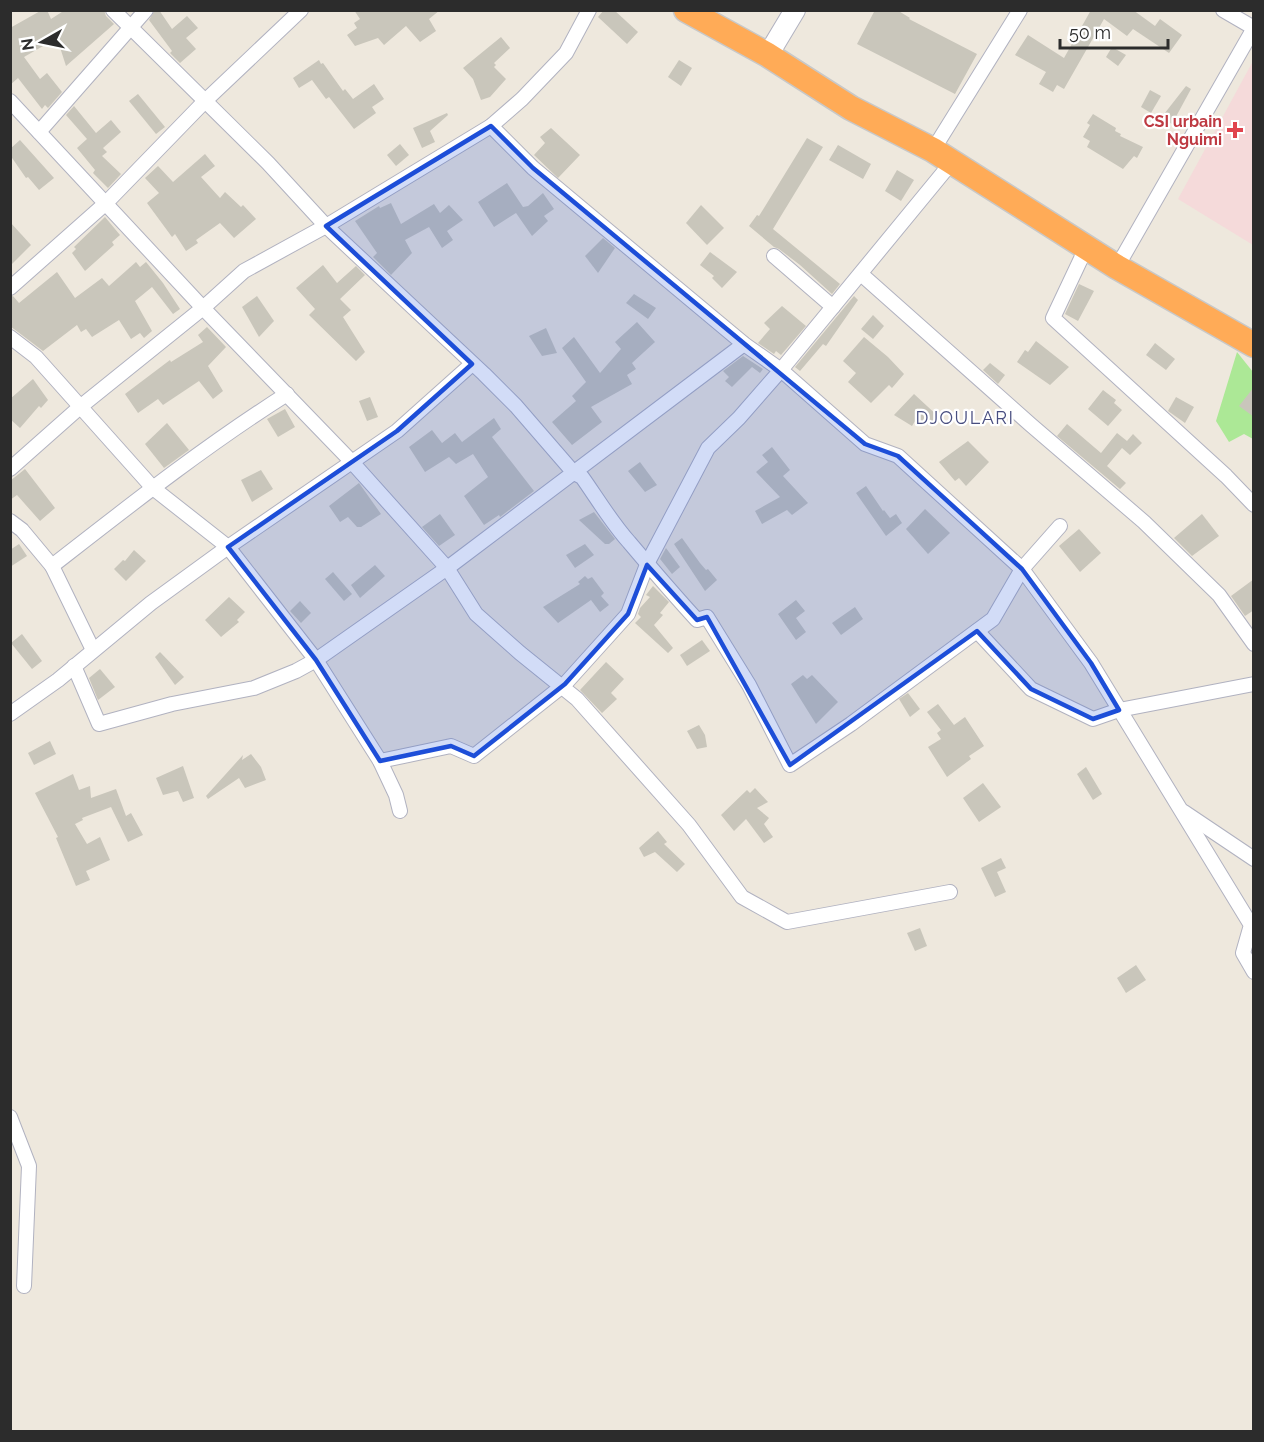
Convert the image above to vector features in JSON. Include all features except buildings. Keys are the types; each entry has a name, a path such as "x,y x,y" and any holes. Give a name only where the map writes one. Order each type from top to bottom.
{"highway":[{"path":"687,11 768,55 851,108 943,156 1117,267 1254,345"}],"street":[{"path":"113,10 268,163 326,226 516,406 574,472 582,477 654,573 697,620 707,617 749,685 790,765 851,724 993,620 1022,569 1060,526"},
{"path":"39,132 146,10"},
{"path":"10,288 106,203 205,101 301,10"},
{"path":"10,469 80,407 203,308 243,272 326,226 491,126 522,99 566,52 589,10"},
{"path":"768,55 795,10"},
{"path":"380,761 451,746 474,756 561,687 628,614 648,562 708,448 739,418 781,370 861,273 943,156 1020,10"},
{"path":"1117,267 1253,28 1223,10"},
{"path":"10,101 203,308 351,461 447,568 476,614 577,699 689,825 742,897 787,922 950,892"},
{"path":"491,126 533,168 744,344 781,370 866,444 898,456 1022,569 1091,663 1251,925 1243,953 1254,972"},
{"path":"1086,248 1053,318 1226,476 1254,505"},
{"path":"774,256 833,307"},
{"path":"861,273 1031,425 1144,522 1219,595 1254,644"},
{"path":"10,337 36,357 153,488 228,547 316,660 380,761 396,795 400,811"},
{"path":"74,666 99,724 172,704 254,688 296,672 447,568 744,344"},
{"path":"10,714 74,666 151,603 397,431 472,364"},
{"path":"52,566 243,422 287,394"},
{"path":"10,520 22,530 52,566 93,650"},
{"path":"977,631 1031,689 1093,719 1119,710 1254,684"},
{"path":"1178,808 1254,860"},
{"path":"10,1118 29,1166 24,1286"}],"highlighted area":[{"path":"491,126 533,168 865,444 898,456 1022,569 1091,663 1119,710 1093,719 1031,689 977,631 790,765 707,617 697,620 647,565 628,614 565,684 474,756 451,746 380,761 316,660 228,547 397,431 472,364 326,226"}],"shaded area":[{"name":"CSI urbain Nguimi","path":"1253,61 1253,245 1178,199"}],"green space":[{"path":"1237,352 1253,372 1253,439 1244,434 1229,442 1216,421"}],"place":[{"name":"CSI urbain Nguimi","path":"1235,130"}],"district":[{"name":"DJOULARI","path":"965,418"}]}
